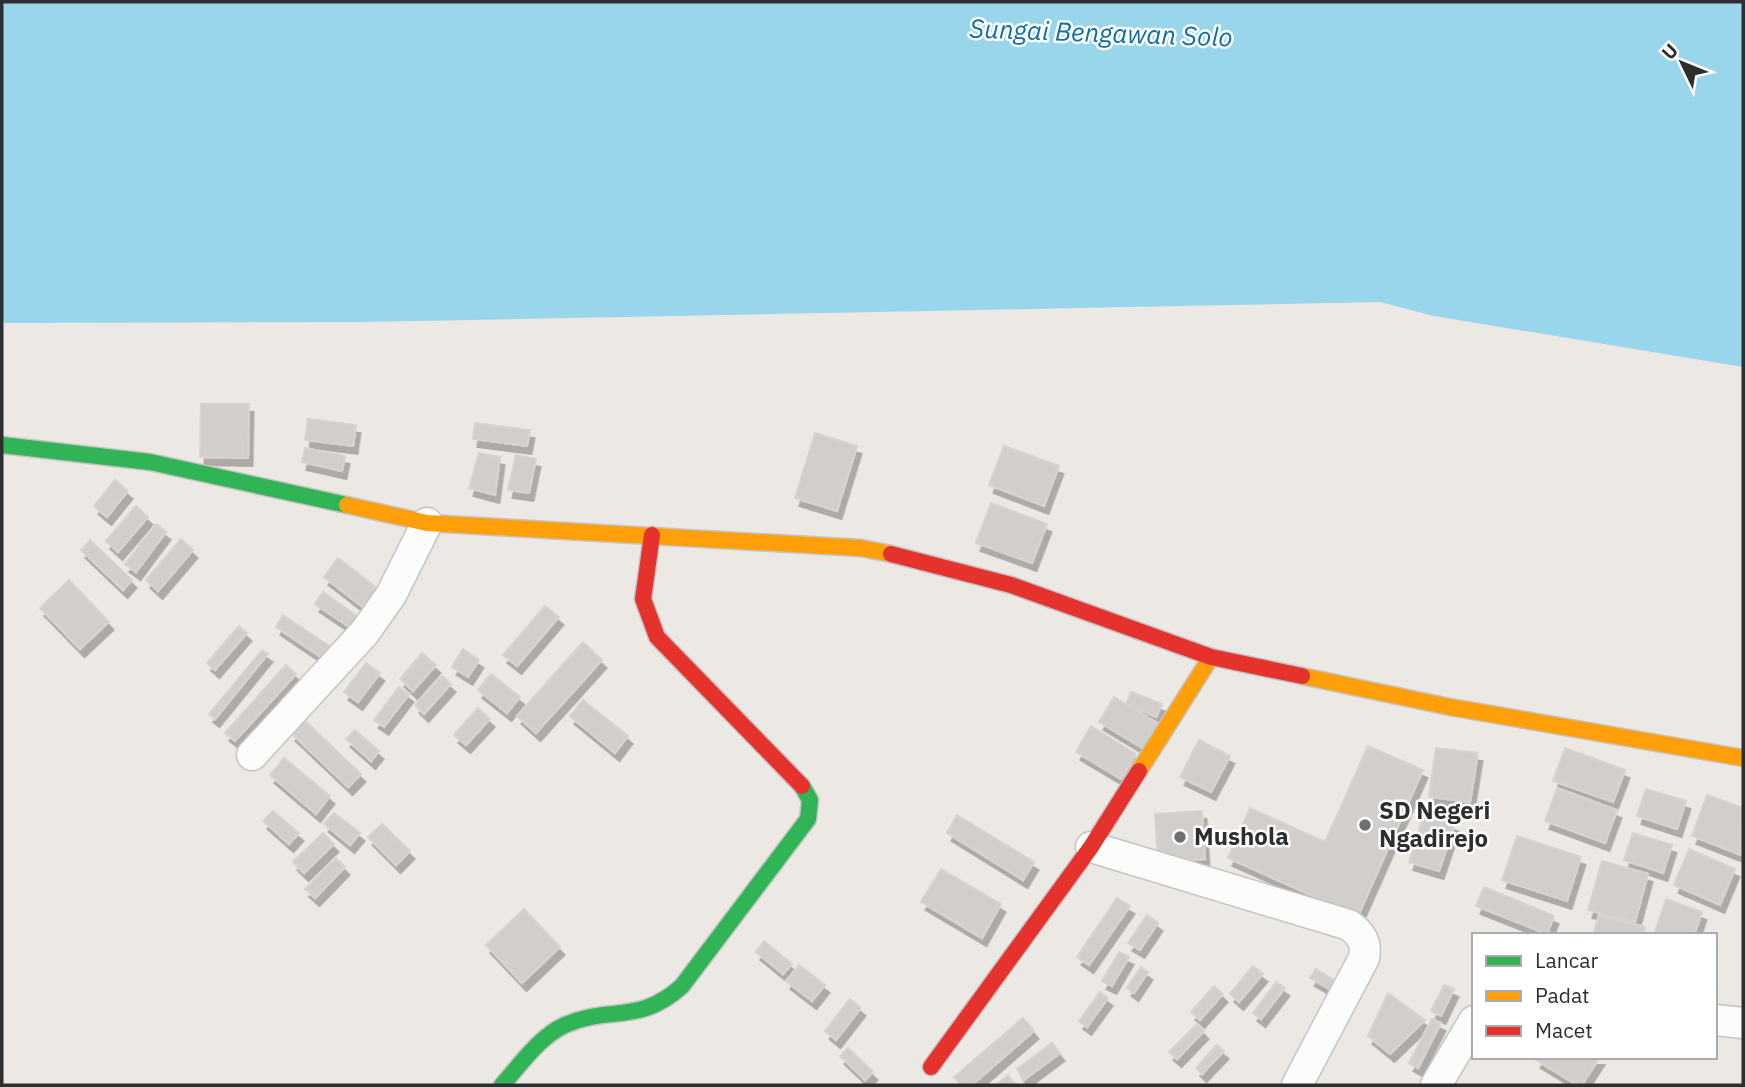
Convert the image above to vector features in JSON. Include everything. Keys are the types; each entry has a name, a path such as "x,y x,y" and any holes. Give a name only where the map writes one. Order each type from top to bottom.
{"street":[{"path":"2,445 150,462 427,523 861,548 933,563 1011,586 1211,657 1450,707 1743,758"},
{"path":"252,755 365,632 391,595 427,523"},
{"path":"502,1085 562,1026 592,1015 639,1010 662,1003 682,986 808,819 810,800 802,786 657,637 645,618 641,597 652,535"},
{"path":"931,1066 1091,847 1211,657"},
{"path":"1091,847 1349,925 1359,932 1366,946 1364,958 1297,1085"},
{"path":"1717,1020 1743,1023"},
{"path":"1436,1085 1472,1024"}],"water":[{"name":"Sungai Bengawan Solo","path":"2,2 1743,2 1743,367 1434,316 1380,302 366,322 2,323"}],"building":[{"path":"201,404 249,404 248,458 200,457"},
{"path":"308,419 356,425 353,446 305,440"},
{"path":"475,423 530,430 527,446 473,439"},
{"path":"815,433 857,446 837,511 795,498"},
{"path":"1004,446 1059,466 1044,506 989,485"},
{"path":"305,448 345,456 342,471 302,462"},
{"path":"479,453 500,457 495,495 469,488"},
{"path":"516,455 536,459 529,493 508,490"},
{"path":"115,480 128,491 107,517 94,506"},
{"path":"991,503 1047,524 1032,563 976,543"},
{"path":"136,506 148,517 118,552 106,541"},
{"path":"156,524 166,532 136,572 125,564"},
{"path":"181,539 193,550 158,591 146,580"},
{"path":"90,540 132,580 123,590 81,550"},
{"path":"338,558 382,592 368,611 324,577"},
{"path":"69,580 109,622 80,649 40,608"},
{"path":"323,592 360,618 352,629 315,604"},
{"path":"545,606 559,617 517,666 503,655"},
{"path":"283,615 335,650 328,662 276,627"},
{"path":"239,626 247,633 215,670 207,663"},
{"path":"583,642 602,660 536,733 517,716"},
{"path":"463,649 479,660 468,677 452,667"},
{"path":"262,650 268,654 215,719 209,714"},
{"path":"422,653 436,665 413,691 400,679"},
{"path":"366,663 380,673 358,702 344,692"},
{"path":"286,665 296,674 235,741 225,733"},
{"path":"491,674 520,697 507,713 478,690"},
{"path":"442,676 451,684 424,714 415,705"},
{"path":"399,687 409,694 384,727 374,720"},
{"path":"1131,692 1162,704 1156,717 1126,704"},
{"path":"1114,697 1159,724 1144,749 1099,722"},
{"path":"583,700 628,736 615,753 570,716"},
{"path":"478,708 490,719 466,745 454,735"},
{"path":"303,719 361,774 348,787 291,733"},
{"path":"1091,726 1136,754 1121,779 1076,752"},
{"path":"355,730 379,751 371,761 346,739"},
{"path":"1199,740 1230,756 1211,792 1180,777"},
{"name":"SD Negeri Ngadirejo","path":"1368,746 1423,770 1358,916 1228,858 1250,808 1325,842"},
{"path":"1436,748 1478,753 1470,802 1429,797"},
{"path":"1565,748 1625,770 1613,802 1553,781"},
{"path":"284,758 330,796 316,814 270,775"},
{"path":"1557,788 1617,810 1605,843 1545,821"},
{"path":"1646,789 1686,801 1677,829 1637,816"},
{"path":"1707,795 1743,808 1741,855 1692,836"},
{"path":"273,811 299,833 289,844 263,821"},
{"name":"Mushola","path":"1202,811 1205,859 1158,862 1155,814"},
{"path":"334,813 360,833 350,845 324,824"},
{"path":"1424,814 1455,824 1439,871 1409,862"},
{"path":"957,815 1034,862 1023,880 947,833"},
{"path":"382,824 410,851 396,865 368,837"},
{"path":"323,833 334,844 304,873 293,862"},
{"path":"1633,833 1672,845 1663,873 1624,860"},
{"path":"1517,836 1581,857 1567,901 1502,880"},
{"path":"1689,849 1735,869 1720,905 1674,885"},
{"path":"336,858 345,867 315,898 305,889"},
{"path":"1602,861 1648,874 1635,922 1588,910"},
{"path":"941,869 1001,904 982,938 921,902"},
{"path":"1484,887 1554,916 1547,933 1544,933 1476,906"},
{"path":"1117,898 1130,906 1089,965 1077,957"},
{"path":"1666,899 1702,912 1695,933 1655,933"},
{"path":"524,909 560,947 522,983 486,945"},
{"path":"1147,915 1158,923 1140,950 1128,943"},
{"path":"1599,915 1645,927 1644,933 1594,933"},
{"path":"764,941 792,964 783,974 756,952"},
{"path":"1119,952 1129,957 1112,986 1102,981"},
{"path":"799,965 825,985 812,1001 786,981"},
{"path":"1253,966 1263,974 1239,1002 1230,994"},
{"path":"1141,967 1148,972 1134,993 1127,988"},
{"path":"1316,969 1341,984 1336,993 1310,978"},
{"path":"1276,982 1285,988 1261,1019 1253,1013"},
{"path":"1444,985 1454,989 1441,1016 1431,1011"},
{"path":"1214,986 1223,994 1200,1020 1191,1012"},
{"path":"1100,992 1108,998 1087,1027 1079,1021"},
{"path":"1388,993 1425,1020 1390,1054 1368,1036"},
{"path":"850,999 861,1008 836,1040 825,1031"},
{"path":"1023,1018 1034,1031 972,1085 961,1085 954,1077"},
{"path":"1432,1019 1441,1023 1418,1068 1409,1063"},
{"path":"1197,1024 1204,1031 1177,1059 1169,1052"},
{"path":"1052,1043 1060,1053 1024,1080 1017,1069"},
{"path":"1217,1045 1224,1051 1202,1074 1196,1068"},
{"path":"848,1048 873,1072 865,1080 840,1056"},
{"path":"1599,1059 1582,1085 1577,1085 1536,1060"},
{"path":"1008,1075 1016,1085 996,1085"}],"traffic: fast":[{"path":"2,445 150,462 347,505"},
{"path":"502,1085 547,1036 565,1025 581,1019 652,1006 682,986 808,819 810,800 802,786"}],"traffic: slow":[{"path":"347,505 427,523 861,548 891,554"},
{"path":"1139,771 1211,657"},
{"path":"1302,676 1450,707 1743,758"}],"traffic: jam":[{"path":"652,535 643,599 657,637 802,786"},
{"path":"891,554 1011,585 1211,657 1302,676"},
{"path":"931,1067 1091,847 1139,771"}],"place":[{"name":"SD Negeri Ngadirejo","path":"1365,825"},
{"name":"Mushola","path":"1180,837"}]}
